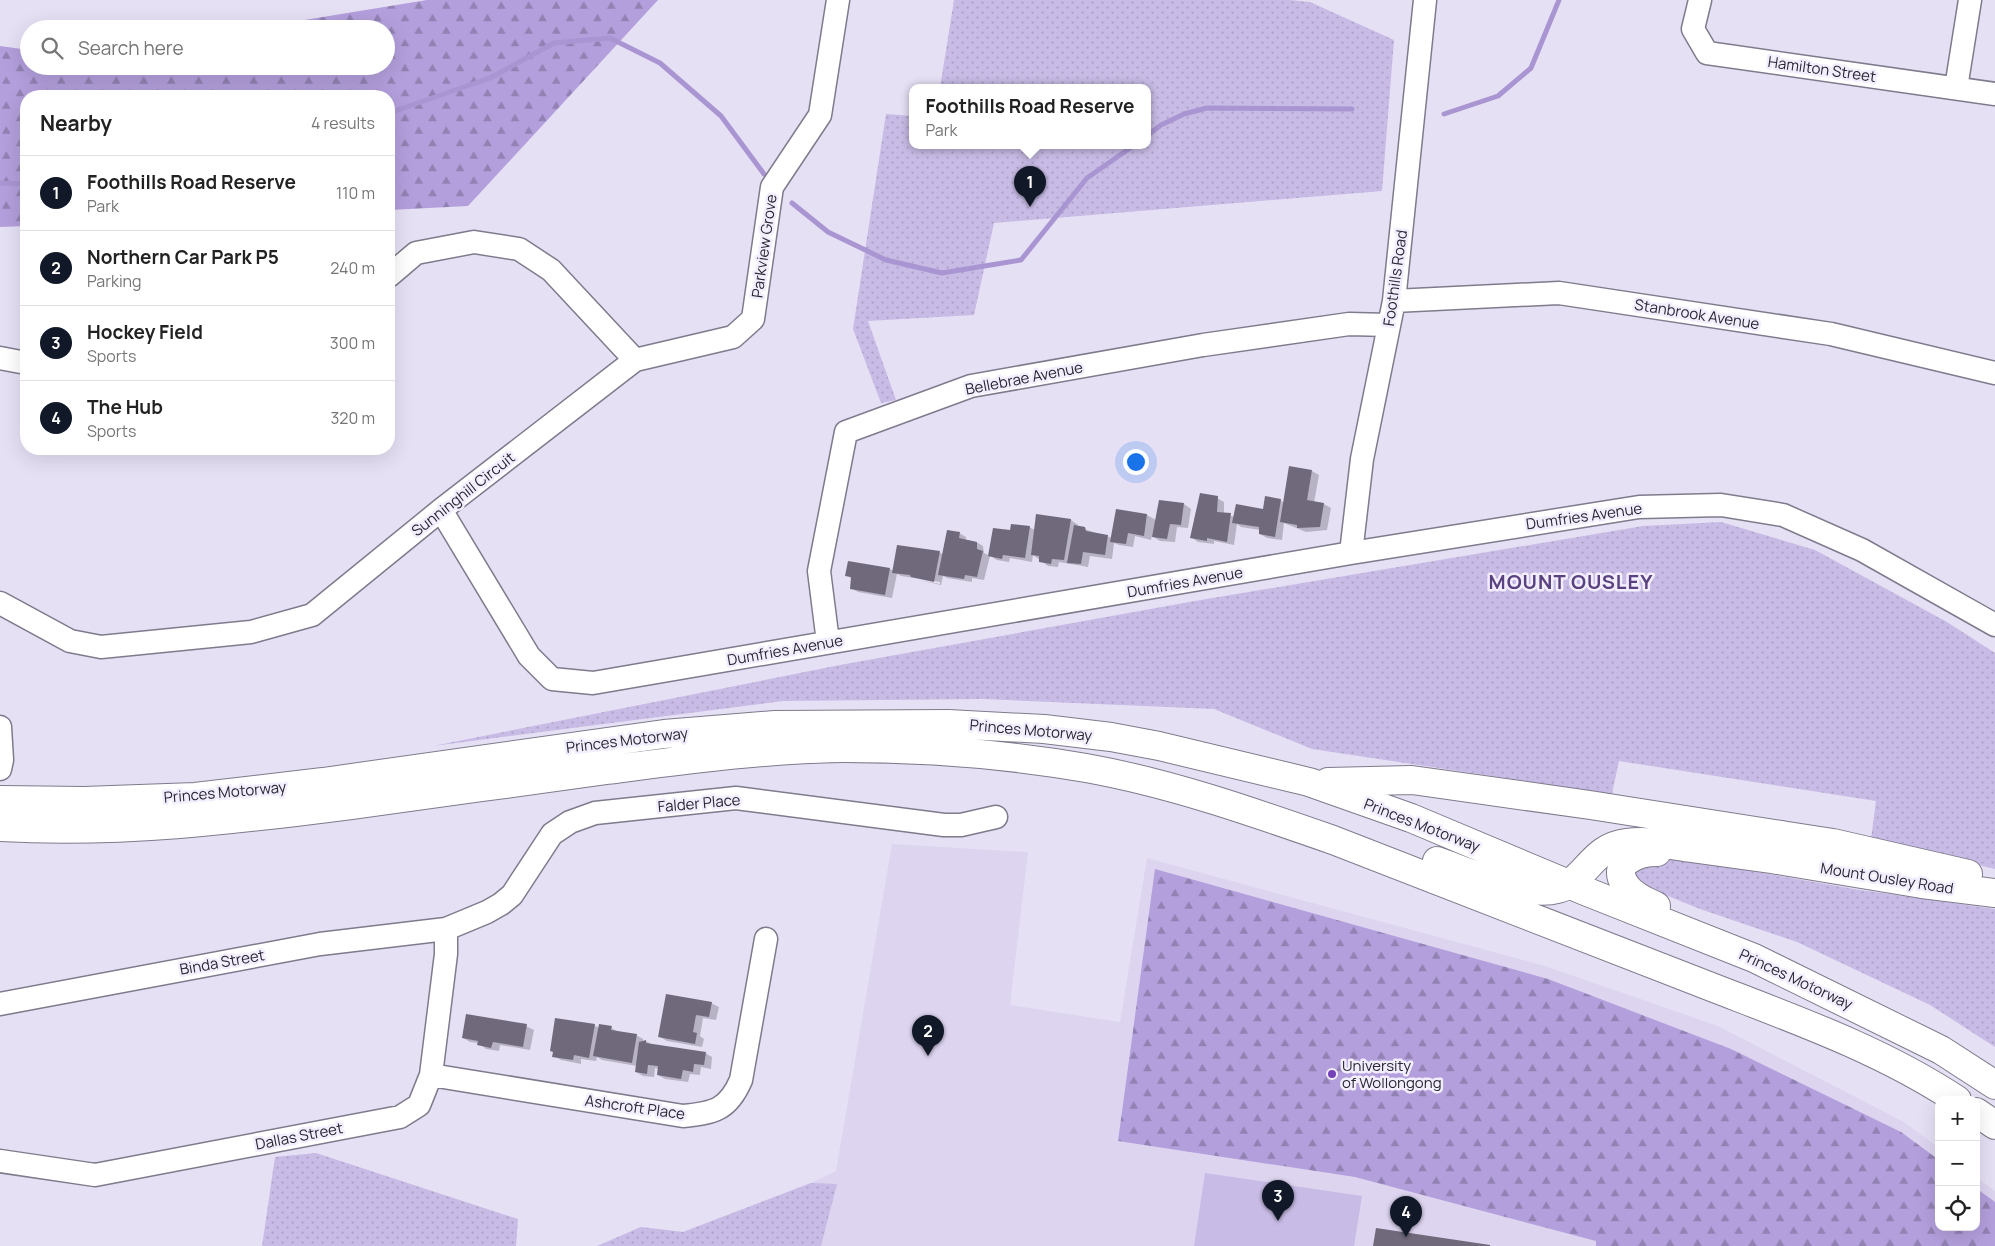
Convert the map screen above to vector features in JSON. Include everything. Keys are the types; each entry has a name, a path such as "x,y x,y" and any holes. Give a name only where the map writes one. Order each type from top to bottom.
{"main road":[{"name":"Princes Motorway","path":"0,800 84,801 196,797 322,782 664,734 775,725 948,724 1044,729 1111,737 1159,746 1309,782 1411,818 1754,958 1941,1050 1995,1085"},
{"name":"Princes Motorway","path":"0,827 38,830 184,825 299,812 737,754 842,748 922,750 1002,756 1088,769 1157,785 1266,817 1333,840 1788,1017 1909,1070 1951,1096"},
{"path":"1002,756 1101,763 1140,770 1235,794 1295,812 1529,891 1544,892 1569,884 1597,855 1604,850 1625,843 1780,847"},
{"path":"1309,782 1412,780 1590,805 1780,847"},
{"name":"Mount Ousley Road","path":"1780,847 1833,844 1995,880"},
{"path":"1780,847 1739,860 1674,852 1649,852 1631,857 1626,862 1623,867 1622,880 1630,891 1644,901 1816,976 1868,996 1897,1011 1940,1038 1995,1085"},
{"name":"Mount Ousley Road","path":"1780,847 1922,884 1995,893"},
{"path":"1980,1115 1995,1125"}],"street":[{"name":"Parkview Grove","path":"635,360 733,337 754,320 772,186 820,116 838,0"},
{"name":"Foothills Road","path":"1352,553 1362,459 1394,301 1425,0"},
{"name":"Hamilton Street","path":"1700,0 1693,29 1706,53 1995,94"},
{"path":"1956,88 1970,0"},
{"path":"395,271 416,253 474,242 519,249 551,270 635,360"},
{"name":"Stanbrook Avenue","path":"1394,301 1559,293 1831,334 1995,373"},
{"name":"Bellebrae Avenue","path":"828,642 819,572 846,432 971,386 1212,344 1349,324 1389,325"},
{"path":"0,358 20,362"},
{"name":"Sunninghill Circuit","path":"0,604 70,641 101,647 251,632 312,615 441,510 635,360"},
{"name":"Dumfries Avenue","path":"441,510 529,656 552,679 593,683 1352,553 1639,507 1721,505 1783,515 1862,550 1995,625"},
{"path":"0,727 2,760 0,769"},
{"name":"Falder Place","path":"446,929 501,904 512,895 552,834 570,822 596,813 736,798 944,825 961,825 996,818"},
{"name":"Binda Street","path":"0,1004 320,944 446,929"},
{"name":"Dallas Street","path":"0,1161 95,1175 400,1117 418,1104 431,1075 446,954 446,929"},
{"name":"Ashcroft Place","path":"431,1075 684,1116 706,1114 723,1107 735,1095 741,1080 766,939"}],"shaded area":[{"path":"954,0 1290,0 1310,2 1394,40 1382,191 994,223 974,315 868,321 896,400 881,403 853,329 886,114 909,116 909,149 1151,149 1151,84 941,84"},
{"path":"1721,522 1815,550 1947,622 1995,653 1995,869 1871,839 1876,801 1619,761 1612,794 1312,749 1214,709 984,699 783,701 433,746 840,665 1195,601 1643,526"},
{"name":"University of Wollongong","path":"892,844 1028,852 1010,1005 1120,1022 1147,858 1545,966 1718,1026 1904,1122 1935,1145 1935,1231 1980,1231 1980,1180 1995,1191 1995,1246 597,1246 641,1227 683,1232 811,1183 836,1171"},
{"path":"1671,857 1860,890 1995,909 1995,1047 1930,1005 1797,942 1700,909 1646,887 1633,872 1638,863"},
{"path":"316,1153 518,1219 516,1246 262,1246 275,1157"},
{"path":"1205,1173 1362,1196 1354,1246 1194,1246"},
{"path":"811,1183 837,1184 821,1246 597,1246 641,1227 683,1232"}],"green space":[{"path":"427,0 658,0 468,206 395,210 395,90 20,90 20,226 0,227 0,46 20,49 20,75 395,75 395,20 304,20"},
{"path":"1155,869 1548,979 1731,1049 1901,1132 1935,1157 1935,1231 1980,1231 1980,1191 1995,1202 1995,1246 1596,1246 1596,1241 1355,1177 1118,1141"}],"building":[{"path":"1289,466 1312,470 1307,500 1324,503 1320,527 1297,528 1297,525 1280,522"},
{"path":"1200,493 1218,496 1217,512 1231,513 1227,542 1207,538 1207,541 1190,538"},
{"path":"1265,496 1281,499 1275,537 1259,534 1259,527 1232,523 1236,504 1263,509"},
{"path":"1159,500 1184,503 1181,525 1170,524 1167,539 1152,537"},
{"path":"1116,509 1147,514 1144,536 1128,533 1126,544 1110,542"},
{"path":"1036,514 1071,519 1064,560 1052,559 1051,564 1039,562 1039,556 1031,555"},
{"path":"1011,524 1030,526 1025,558 1003,555 1002,559 988,556 993,528 1010,530"},
{"path":"1074,525 1085,527 1086,531 1108,535 1105,555 1083,552 1081,564 1067,563"},
{"path":"947,530 960,532 959,538 977,542 977,549 983,551 977,577 965,575 964,579 938,575"},
{"path":"897,545 940,551 934,582 911,577 910,575 892,573"},
{"path":"848,561 890,568 885,595 850,589 851,577 845,576"},
{"path":"666,994 712,1002 709,1017 696,1015 693,1032 697,1033 695,1044 658,1037"},
{"path":"466,1014 527,1024 523,1047 493,1042 491,1048 477,1045 478,1041 462,1038"},
{"path":"555,1018 595,1024 589,1058 574,1055 573,1060 552,1057 553,1052 550,1051"},
{"path":"599,1024 612,1026 611,1030 637,1034 632,1063 593,1056"},
{"path":"646,1040 646,1043 706,1052 704,1065 694,1064 693,1072 683,1070 681,1079 657,1075 658,1066 648,1065 647,1074 635,1072 639,1042"},
{"path":"1376,1228 1490,1245 1490,1246 1373,1246"}],"waterway":[{"path":"1444,114 1498,96 1531,68 1559,0"},
{"path":"395,111 490,78 554,43 610,38 660,63 721,116 764,174"},
{"path":"1151,133 1161,125 1184,114 1207,108 1352,109"},
{"path":"792,203 828,232 886,260 942,273 1021,260 1087,178 1129,149"},
{"path":"0,183 20,184"}],"place":[{"name":"Foothills Road Reserve","path":"1030,207"},
{"name":"Northern Car Park P5","path":"928,1056"},
{"name":"University of Wollongong","path":"1332,1074"},
{"name":"Hockey Field","path":"1278,1221"},
{"name":"The Hub","path":"1406,1237"}],"district":[{"name":"MOUNT OUSLEY","path":"1571,581"}]}
